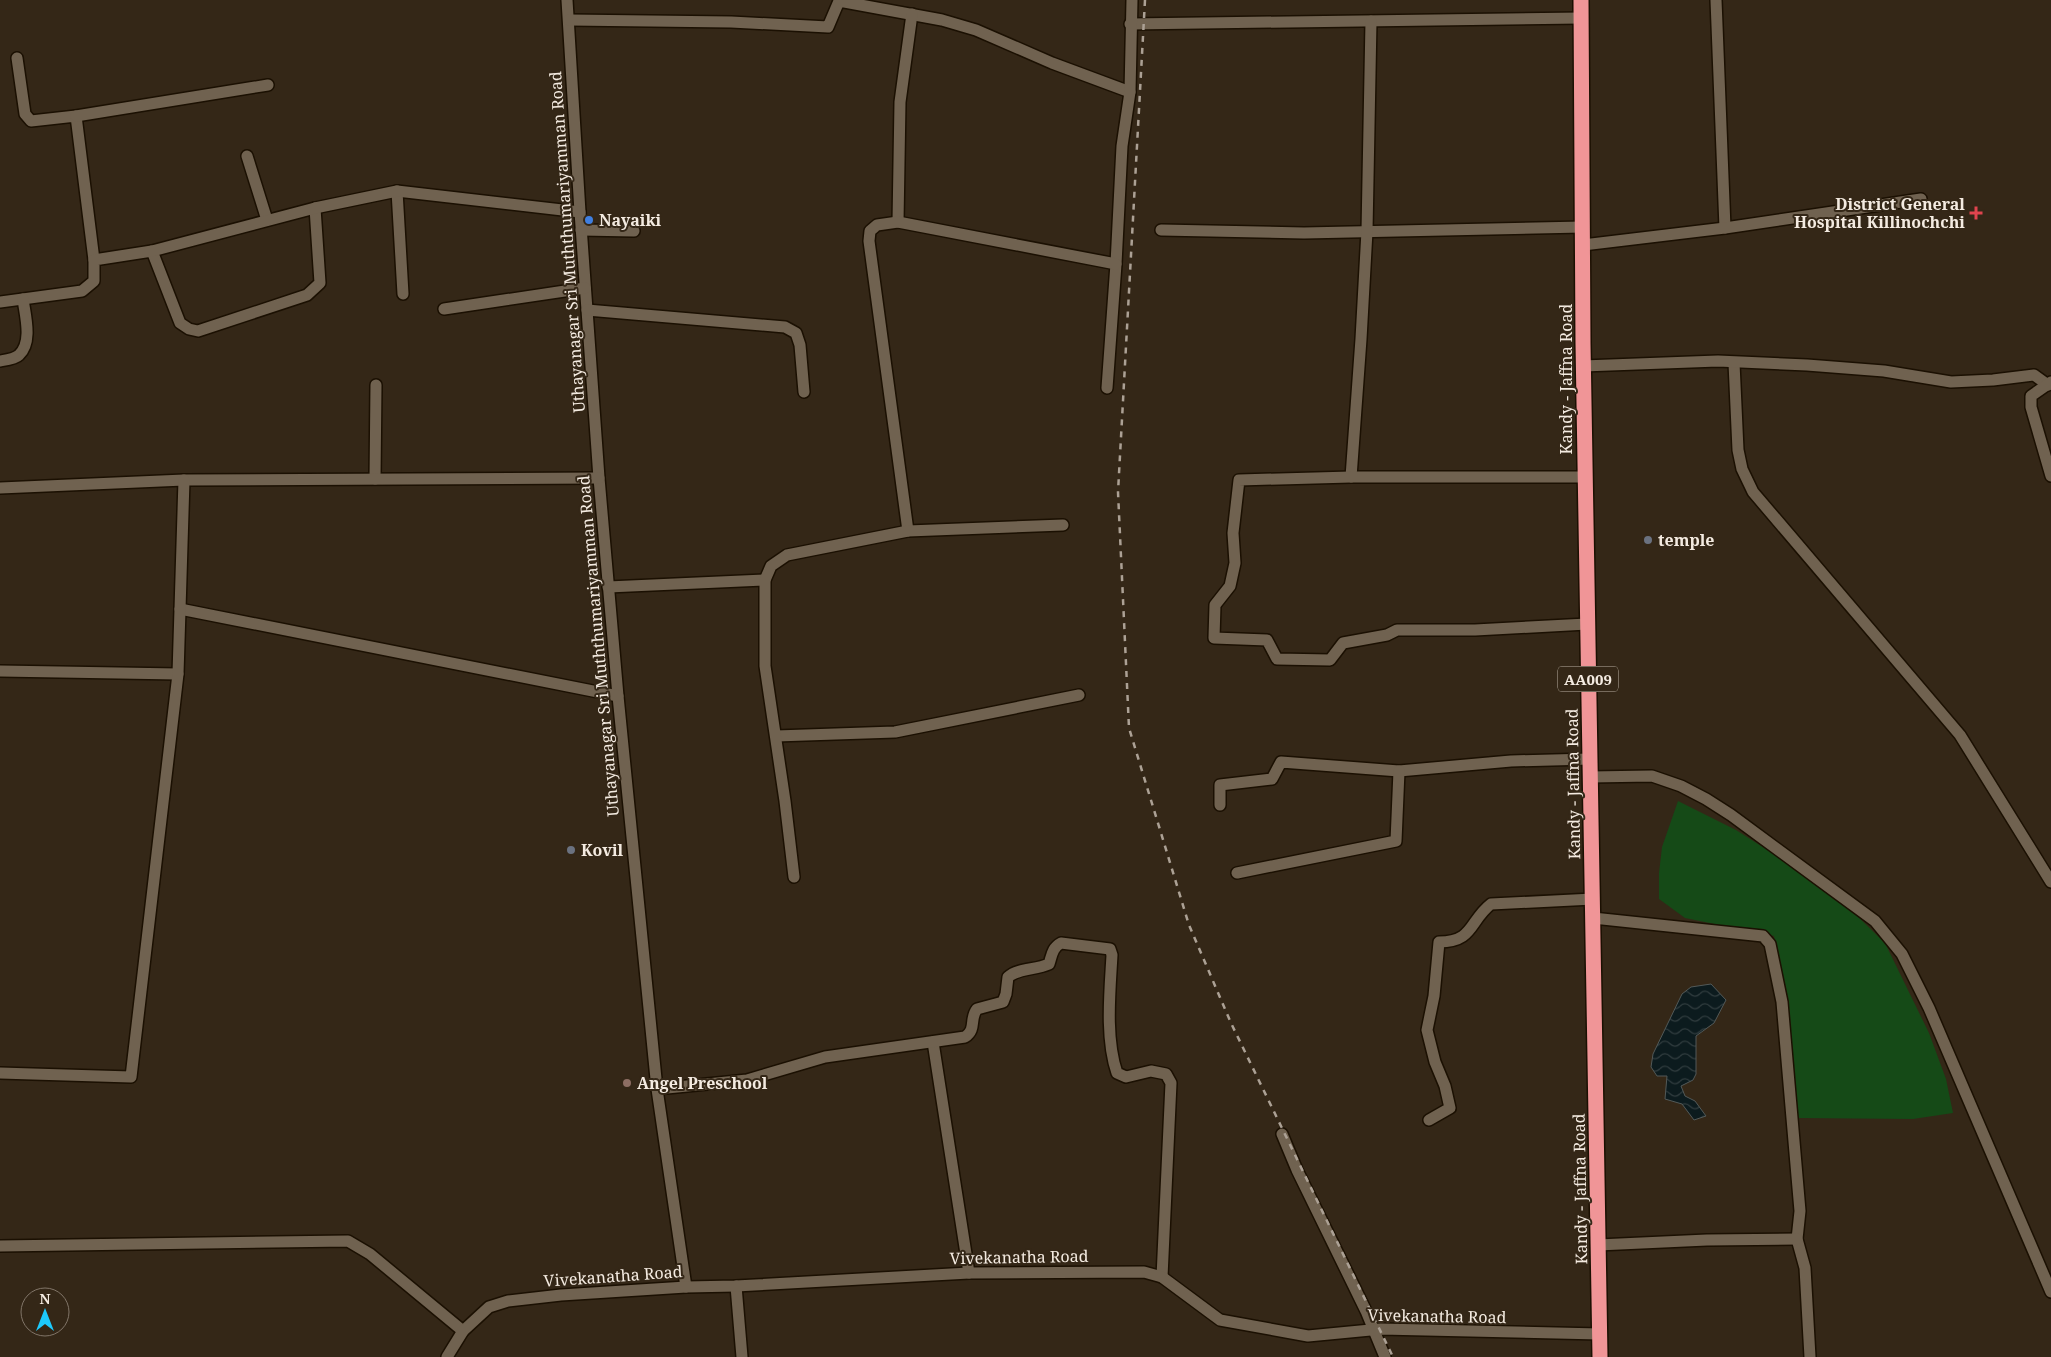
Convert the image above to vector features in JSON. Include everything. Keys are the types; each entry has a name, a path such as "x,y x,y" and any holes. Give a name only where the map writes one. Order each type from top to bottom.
{"highway":[{"name":"Kandy - Jaffna Road","path":"1581,0 1583,366 1600,1357"}],"street":[{"name":"Uthayanagar Sri Muththumariyamman Road","path":"568,0 585,288 618,696 657,1089 686,1287"},
{"path":"1107,388 1122,146 1130,92 1132,0"},
{"path":"1716,0 1725,228"},
{"path":"569,20 731,22 828,28 840,1 912,14 976,30 1052,63 1130,92"},
{"path":"898,222 900,102 912,14"},
{"path":"1130,24 1581,18"},
{"path":"1351,477 1362,339 1367,231 1371,21"},
{"path":"17,58 25,114 31,121 76,116 268,85"},
{"path":"0,302 82,292 94,281 94,260 76,116"},
{"path":"247,156 267,220"},
{"path":"397,191 403,294"},
{"path":"94,260 152,251 315,208 397,191 580,212"},
{"path":"1583,246 1725,228 1920,199"},
{"path":"152,251 180,322 189,329 198,331 307,295 320,283 315,208"},
{"path":"908,530 868,241 870,231 877,225 898,222 1116,264"},
{"path":"1161,230 1304,233 1583,227"},
{"path":"581,230 634,231"},
{"path":"444,309 585,288"},
{"path":"0,362 18,356 24,348 27,334 23,299"},
{"path":"587,310 784,327 796,333 800,345 804,392"},
{"path":"1583,366 1718,361 1807,364 1884,371 1951,382 1993,380 2034,375 2049,383 2031,396 2031,407 2051,476"},
{"path":"1734,362 1738,450 1742,469 1753,492 1960,735 2051,882"},
{"path":"375,479 376,385"},
{"path":"1585,477 1351,477 1239,480 1233,533 1235,563 1230,586 1215,604 1214,638 1267,640 1277,659 1330,660 1343,643 1387,636 1397,630 1475,630 1587,624"},
{"path":"0,488 184,480 599,478"},
{"path":"0,1074 131,1077 178,674 184,480"},
{"path":"794,877 765,666 765,580 771,566 787,555 908,530 1063,525"},
{"path":"608,586 765,580"},
{"path":"180,609 618,696"},
{"path":"0,671 178,674"},
{"path":"776,736 895,732 1079,695"},
{"path":"1220,805 1220,785 1272,779 1281,762 1399,771 1511,761 1590,759"},
{"path":"1237,873 1396,841 1399,771"},
{"path":"1590,777 1652,776 1689,790 1731,815 1875,921 1902,954 1929,1008 2051,1292"},
{"path":"1429,1120 1450,1108 1427,1030 1434,996 1439,942 1450,942 1462,938 1474,925 1482,911 1491,904 1593,900"},
{"path":"1593,918 1764,936 1770,944 1782,1002 1800,1211 1797,1239 1805,1268 1810,1357"},
{"path":"657,1089 747,1080 825,1057 965,1037 974,1028 973,1014 977,1009 1003,1002 1008,977 1013,972 1040,968 1049,964 1056,946 1061,943 1110,949 1112,955 1109,1015 1114,1064 1117,1073 1126,1077 1150,1071 1166,1074 1171,1083 1162,1278"},
{"path":"933,1042 969,1273"},
{"path":"1282,1134 1297,1170 1366,1312 1385,1357"},
{"path":"1598,1245 1706,1240 1797,1239"},
{"path":"0,1246 348,1241 370,1254 463,1331"},
{"name":"Vivekanatha Road","path":"447,1357 463,1331 489,1307 508,1301 561,1295 686,1287 969,1273 1144,1272 1162,1278 1220,1320 1308,1336 1374,1330 1600,1334"},
{"path":"736,1286 742,1357"}],"green space":[{"path":"1678,801 1736,830 1783,860 1850,909 1885,943 1929,1033 1946,1079 1953,1113 1913,1119 1797,1118 1774,936 1685,918 1659,899 1662,847"}],"water":[{"path":"1711,984 1726,1000 1714,1023 1696,1036 1696,1074 1693,1080 1681,1086 1685,1096 1695,1101 1706,1116 1694,1120 1682,1104 1665,1099 1667,1076 1657,1076 1651,1067 1653,1054 1682,994 1691,987"}],"railway":[{"path":"1145,0 1118,492 1129,728 1189,925 1231,1023 1393,1357"}],"place":[{"name":"District General Hospital Killinochchi","path":"1976,213"},
{"name":"Nayaiki","path":"589,220"},
{"name":"temple","path":"1648,540"},
{"name":"Kovil","path":"571,850"},
{"name":"Angel Preschool","path":"627,1083"}]}
